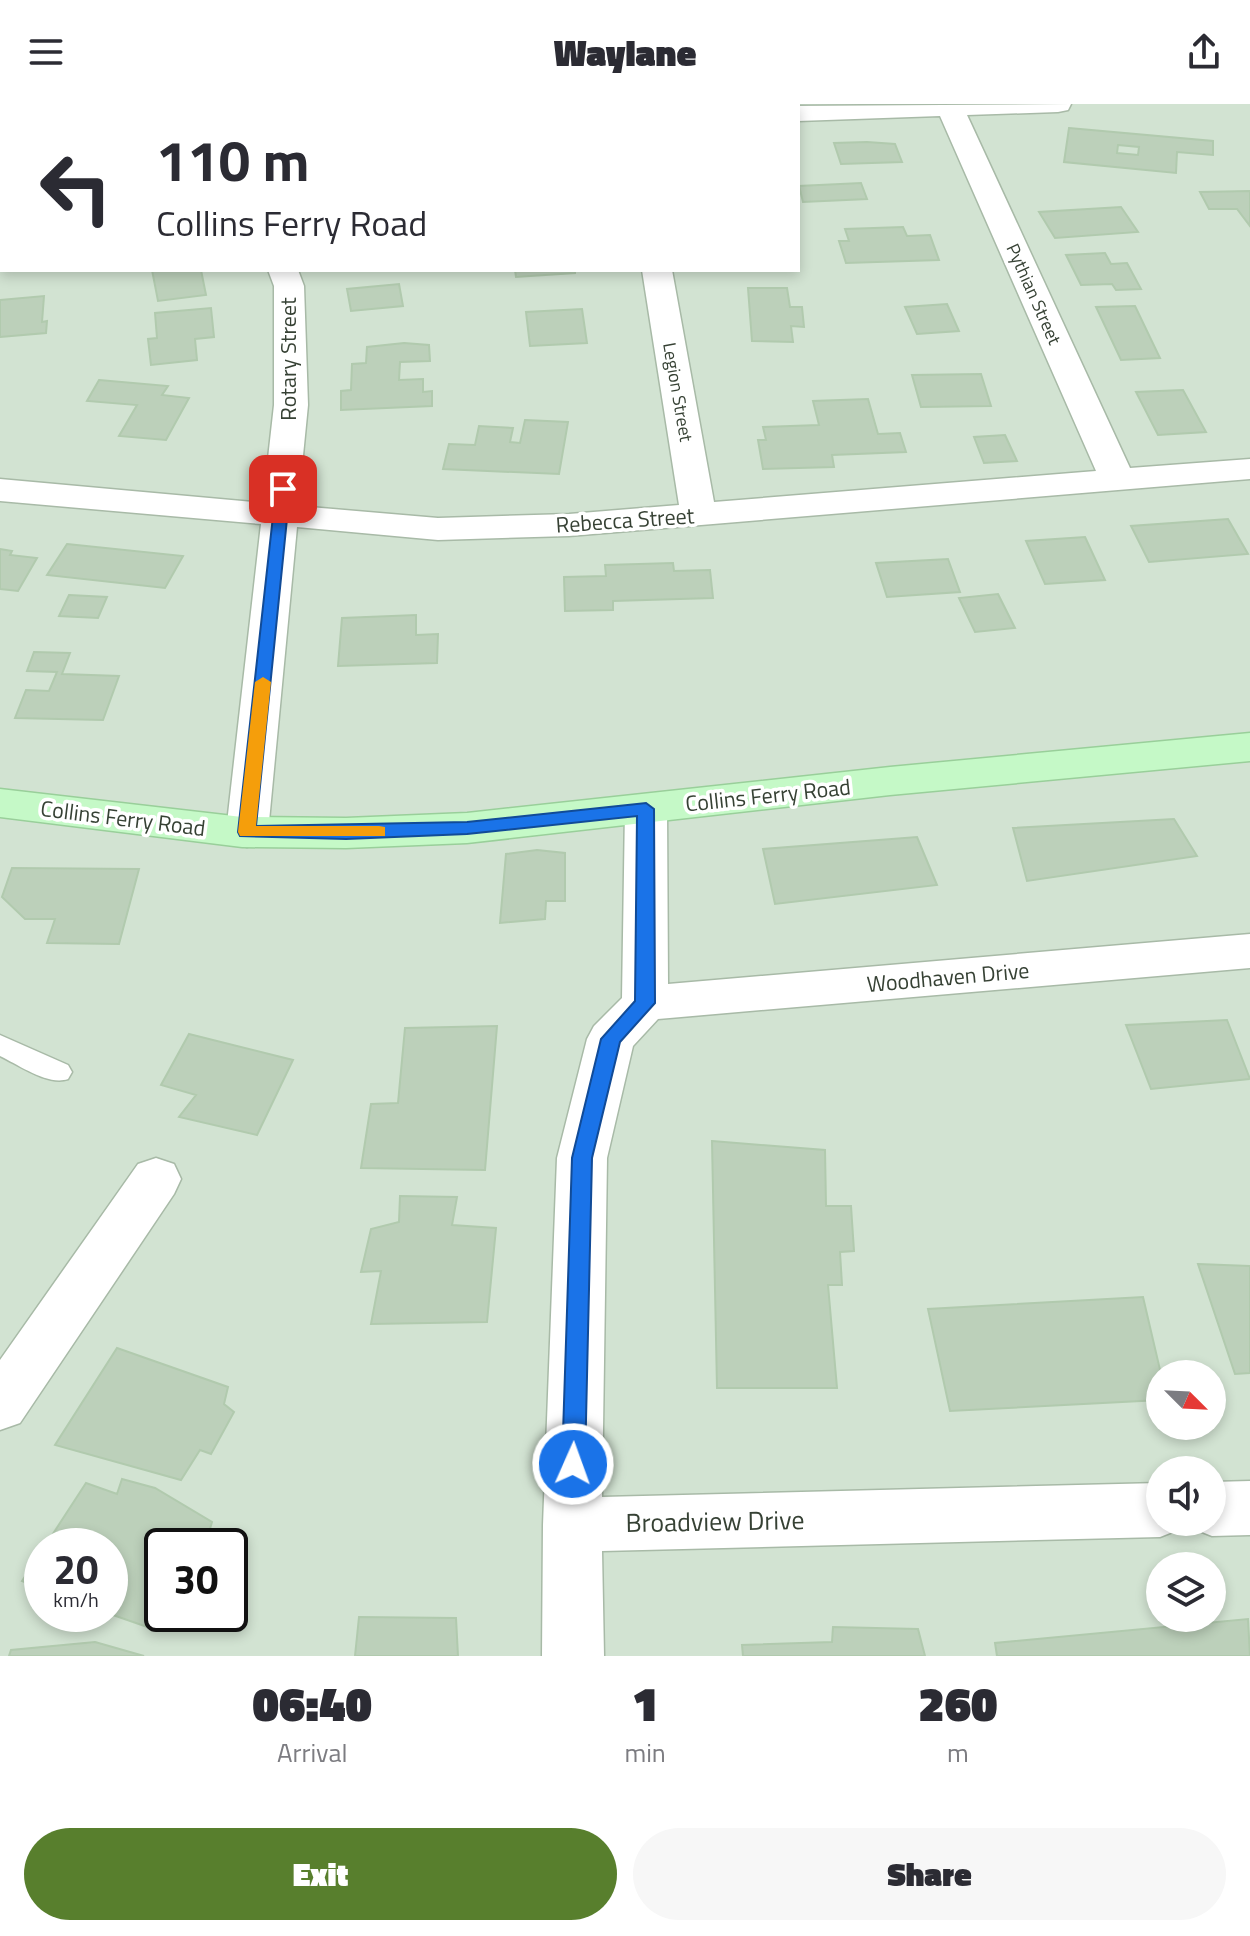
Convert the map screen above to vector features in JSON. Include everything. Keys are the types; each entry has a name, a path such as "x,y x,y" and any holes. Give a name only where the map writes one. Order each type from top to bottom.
{"street":[{"path":"800,113 1058,104"},
{"name":"Pythian Street","path":"950,108 1118,480"},
{"name":"Rotary Street","path":"247,832 291,405 289,286 284,272"},
{"name":"Legion Street","path":"657,272 698,514"},
{"name":"Rebecca Street","path":"0,490 438,529 569,525 1250,469"},
{"name":"Collins Ferry Road","path":"0,803 247,832 346,833 467,828 1250,747"},
{"path":"573,1656 572,1525 582,1158 611,1039 645,1003 646,809"},
{"name":"Woodhaven Drive","path":"645,1003 1250,951"},
{"path":"0,1405 156,1179"},
{"path":"1226,1509 1250,1508"},
{"name":"Broadview Drive","path":"572,1525 1146,1510"}],"lane":[{"path":"0,1045 59,1072"}],"shaded area":[{"path":"800,104 1250,104 1250,1656 0,1656 0,272 800,272"}],"building":[{"path":"1069,128 1213,141 1213,155 1177,152 1176,173 1064,162","holes":["1118,145 1139,147 1138,155 1117,153"]},
{"path":"834,143 895,144 902,162 841,164"},
{"path":"861,183 867,199 803,202 800,186"},
{"path":"1250,191 1250,226 1237,209 1209,209 1200,192"},
{"path":"1121,207 1138,232 1055,238 1039,212"},
{"path":"903,227 907,236 930,235 939,260 846,263 839,241 849,241 845,229"},
{"path":"1105,253 1111,264 1127,263 1141,289 1116,290 1112,284 1081,285 1066,255"},
{"path":"152,272 201,272 206,295 158,301"},
{"path":"515,272 575,272 575,273 516,277"},
{"path":"399,284 403,306 351,311 347,289"},
{"path":"748,288 787,288 790,307 802,307 804,327 791,326 793,342 752,341"},
{"path":"44,296 42,322 47,321 46,333 0,337 0,300"},
{"path":"947,304 959,331 917,334 905,307"},
{"path":"1135,306 1160,358 1121,360 1096,307"},
{"path":"211,308 214,337 195,339 197,360 151,365 148,339 157,338 155,313"},
{"path":"582,309 587,343 530,346 526,312"},
{"path":"404,343 429,345 430,361 400,362 399,380 423,379 423,392 432,391 432,406 341,410 341,391 351,390 352,364 366,363 367,347"},
{"path":"981,374 991,406 921,407 912,375"},
{"path":"99,380 168,386 162,395 189,398 166,440 119,436 137,405 87,401"},
{"path":"1183,390 1206,432 1158,435 1136,392"},
{"path":"868,399 878,434 900,433 906,452 832,455 834,467 763,469 758,440 766,440 763,427 819,425 813,401"},
{"path":"525,420 568,422 559,474 443,469 449,444 475,445 479,426 513,428 510,442 520,443"},
{"path":"1005,435 1017,461 984,463 974,437"},
{"path":"1228,519 1248,554 1149,562 1131,526"},
{"path":"1085,537 1105,580 1045,584 1026,541"},
{"path":"67,544 183,556 165,588 47,575"},
{"path":"0,549 12,551 10,555 37,558 18,591 0,589"},
{"path":"948,559 960,592 887,597 876,563"},
{"path":"673,563 674,571 710,570 713,598 613,601 613,610 565,611 564,577 606,576 605,565"},
{"path":"998,594 1015,628 975,632 959,598"},
{"path":"69,595 107,597 98,618 59,616"},
{"path":"416,615 416,635 438,634 437,663 338,666 342,618"},
{"path":"34,652 70,653 62,674 119,676 103,720 15,718 26,690 49,691 57,672 27,671"},
{"path":"1174,819 1197,856 1027,881 1013,828"},
{"path":"917,837 937,885 775,904 763,849"},
{"path":"537,850 565,853 565,901 546,901 545,919 500,923 506,854"},
{"path":"12,868 139,869 119,944 47,943 55,919 25,919 2,897"},
{"path":"1227,1020 1250,1079 1151,1089 1126,1025"},
{"path":"497,1026 485,1170 361,1168 371,1104 398,1103 405,1028"},
{"path":"189,1034 293,1060 257,1135 179,1117 196,1095 161,1085"},
{"path":"712,1141 825,1150 826,1206 851,1206 854,1251 840,1252 842,1285 828,1285 837,1388 717,1388"},
{"path":"400,1196 457,1197 452,1225 496,1228 487,1322 371,1324 381,1271 361,1272 371,1229 399,1222"},
{"path":"1198,1264 1250,1266 1250,1373 1235,1374"},
{"path":"1143,1297 1158,1360 1146,1360 1146,1401 950,1411 928,1309"},
{"path":"117,1348 228,1387 224,1404 234,1412 211,1454 200,1450 181,1480 55,1445"},
{"path":"122,1479 155,1488 212,1522 210,1528 144,1528 144,1626 128,1620 128,1528 57,1528 86,1483 117,1494"},
{"path":"359,1617 456,1618 458,1656 355,1656"},
{"path":"1248,1619 1250,1656 997,1656 995,1643 1146,1629 1146,1632 1226,1632 1226,1621"},
{"path":"833,1627 918,1629 925,1656 743,1656 742,1645 832,1642"},
{"path":"95,1642 144,1656 9,1656 11,1650"}],"slow traffic":[{"path":"263,682 247,832 379,832"}],"route":[{"path":"283,489 247,832 346,833 467,828 646,809 645,1003 611,1039 582,1158 573,1464"}]}
